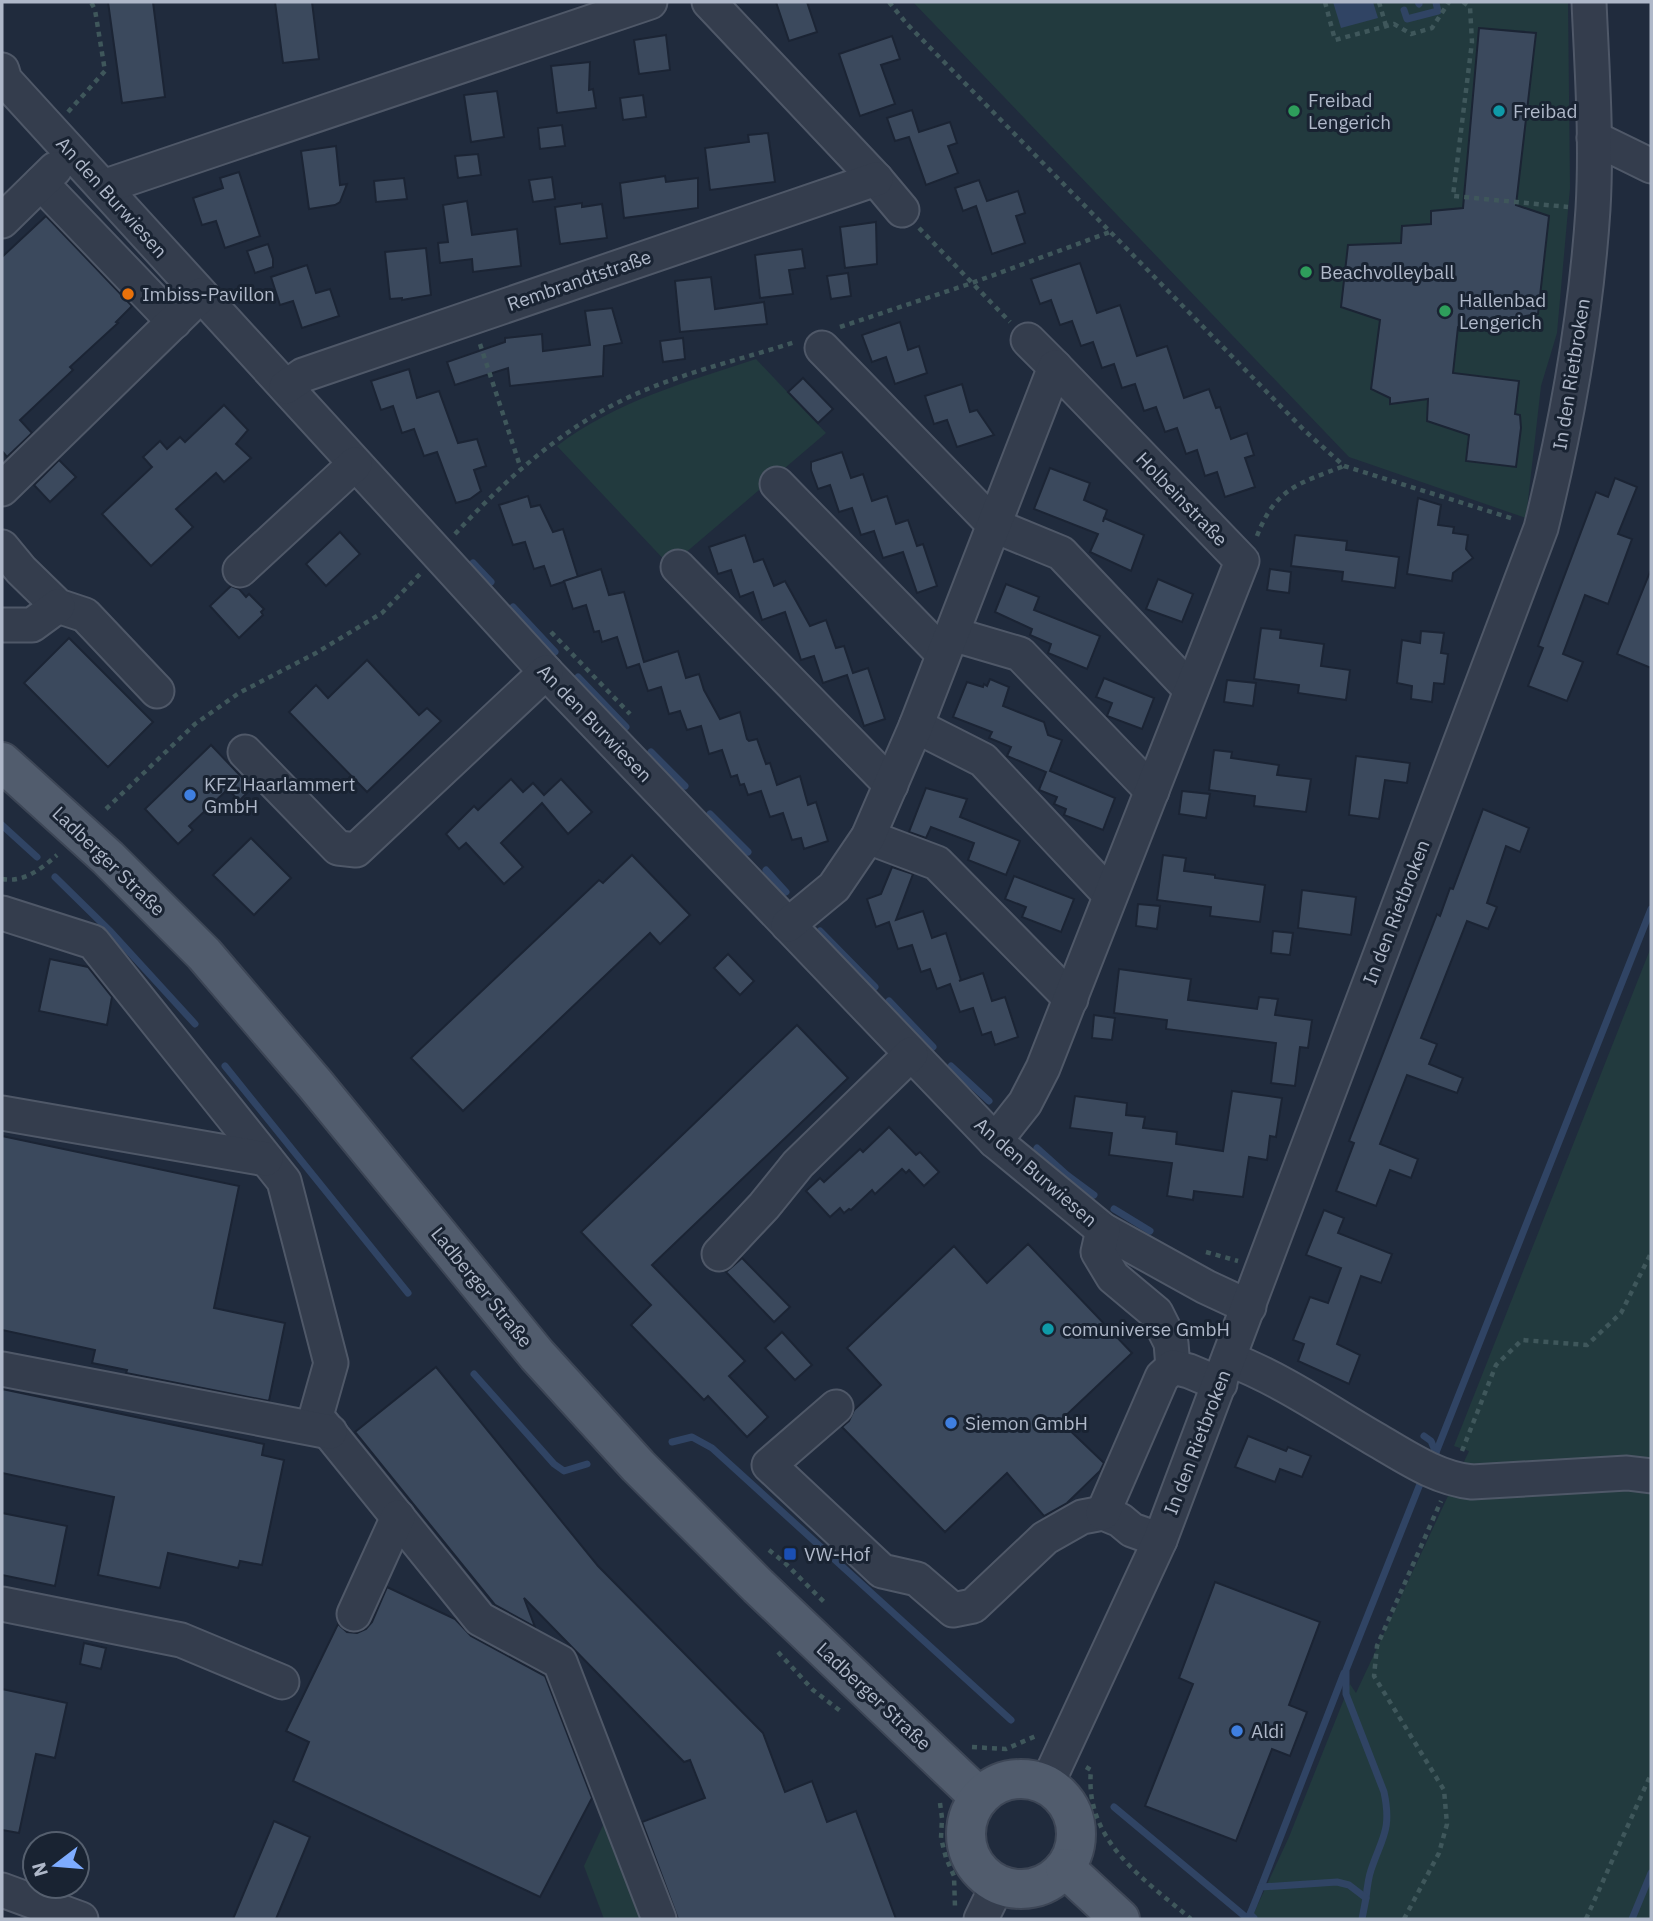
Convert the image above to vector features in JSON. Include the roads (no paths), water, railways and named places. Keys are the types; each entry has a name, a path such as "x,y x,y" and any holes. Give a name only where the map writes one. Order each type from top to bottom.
{"main road":[{"name":"Ladberger Straße","path":"2,762 108,858 204,954 316,1084 537,1355 638,1466 758,1586 979,1797"},
{"path":"1011,1779 1030,1779 1047,1784 1060,1794 1070,1807 1076,1822 1077,1838 1073,1854 1065,1868 1054,1879 1041,1886 1020,1889 998,1884 984,1875 972,1861 965,1828 970,1811 979,1797 993,1785 1011,1779"},
{"path":"1065,1868 1120,1919"}],"street":[{"path":"103,187 650,2"},
{"path":"709,2 902,210"},
{"name":"In den Rietbroken","path":"1047,1784 1160,1540 1541,528 1561,447 1576,364 1593,209 1594,138 1589,2"},
{"name":"An den Burwiesen","path":"2,70 5,80 355,464 454,543 546,672 995,1141 1103,1230 1206,1287 1249,1307"},
{"path":"1594,138 1651,166"},
{"path":"2,221 41,183 61,142"},
{"name":"Rembrandtstraße","path":"286,387 303,375 876,179"},
{"path":"41,183 174,321"},
{"path":"2,489 201,295"},
{"path":"817,340 995,526 1061,553 1191,690"},
{"name":"Holbeinstraße","path":"995,1141 1025,1104 1043,1068 1242,561 1028,340"},
{"path":"788,925 834,887 868,837 916,726 1055,368"},
{"path":"240,570 355,464"},
{"path":"777,484 948,644 1020,654 1152,791"},
{"path":"2,547 58,606 85,615 158,691"},
{"path":"678,567 891,785"},
{"path":"2,625 32,625 58,606"},
{"path":"246,752 338,848 356,850 546,672"},
{"path":"916,726 983,760 1110,895"},
{"path":"868,837 937,863 1071,999"},
{"path":"2,913 93,942 284,1181 331,1363 316,1416 480,1619 560,1662 659,1919"},
{"path":"719,1254 764,1206 798,1164 911,1054"},
{"path":"2,1113 267,1159"},
{"path":"1103,1230 1098,1252 1113,1277 1156,1314 1171,1343 1173,1367"},
{"path":"1173,1367 1189,1371 1259,1371 1415,1462 1451,1480 1472,1482 1627,1473 1651,1476"},
{"path":"1103,1513 1162,1377 1173,1367"},
{"path":"2,1370 330,1432"},
{"path":"836,1407 769,1465 882,1572 918,1579 953,1610 973,1606 1045,1538 1082,1517 1103,1513 1132,1530 1160,1540"},
{"path":"354,1614 398,1517"},
{"path":"2,1604 181,1640 282,1682"},
{"path":"981,1919 998,1884"},
{"path":"2,1889 80,1919"}],"water":[{"path":"1333,2 1373,2 1378,18 1341,28"}],"waterway":[{"path":"1404,10 1407,19 1438,11 1436,3"},
{"path":"473,563 491,582"},
{"path":"513,607 555,652"},
{"path":"578,677 626,727"},
{"path":"651,752 685,786"},
{"path":"710,814 748,852"},
{"path":"2,825 37,857"},
{"path":"766,870 786,892"},
{"path":"55,877 111,932 195,1024"},
{"path":"1435,1455 1651,909"},
{"path":"820,931 875,987"},
{"path":"889,1001 933,1047"},
{"path":"225,1066 408,1293"},
{"path":"951,1066 989,1101"},
{"path":"1037,1148 1094,1195"},
{"path":"1114,1209 1150,1231"},
{"path":"474,1374 554,1464 564,1471 587,1464"},
{"path":"1424,1436 1431,1441 1436,1453"},
{"path":"672,1442 692,1437 712,1448 1011,1720"},
{"path":"1366,1898 1370,1873 1385,1833 1387,1816 1384,1792 1346,1694 1346,1670 1420,1484"},
{"path":"1261,1887 1344,1673"},
{"path":"1114,1807 1248,1919 1250,1914 1254,1918"},
{"path":"1632,1919 1651,1873"},
{"path":"1250,1914 1261,1887 1337,1882 1349,1885 1366,1898 1362,1919"}],"place":[{"name":"Freibad Lengerich","path":"1294,111"},
{"name":"Freibad","path":"1499,111"},
{"name":"Beachvolleyball","path":"1306,272"},
{"name":"Imbiss-Pavillon","path":"128,294"},
{"name":"Hallenbad Lengerich","path":"1445,311"},
{"name":"KFZ Haarlammert GmbH","path":"190,795"},
{"name":"comuniverse GmbH","path":"1048,1329"},
{"name":"Siemon GmbH","path":"951,1423"},
{"name":"VW-Hof","path":"790,1554"},
{"name":"Aldi","path":"1237,1731"}]}
